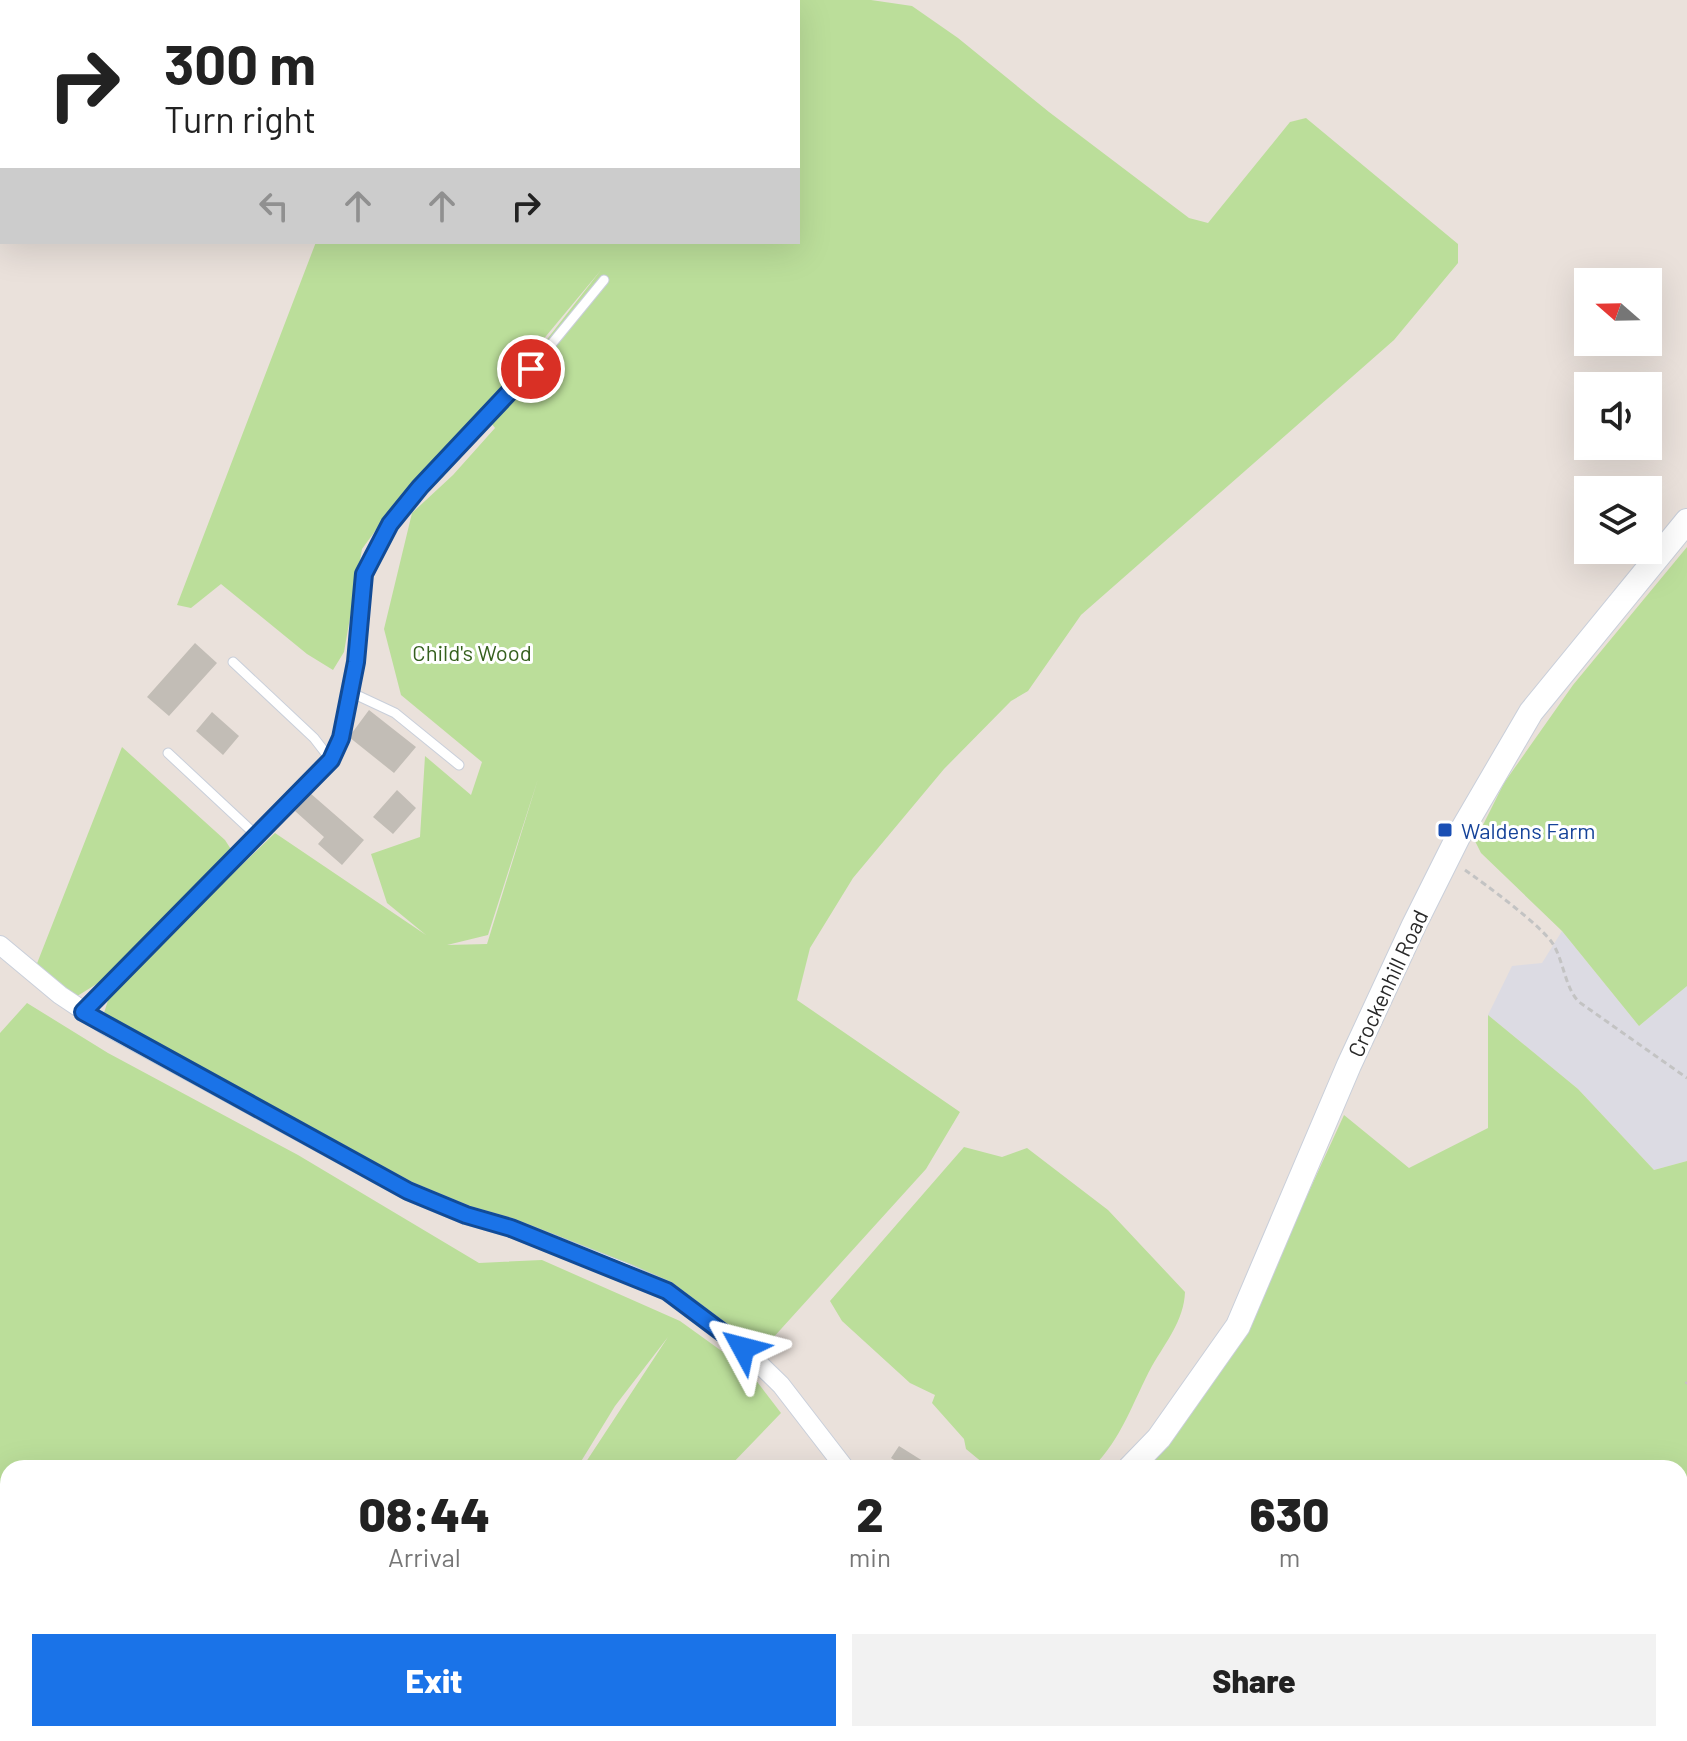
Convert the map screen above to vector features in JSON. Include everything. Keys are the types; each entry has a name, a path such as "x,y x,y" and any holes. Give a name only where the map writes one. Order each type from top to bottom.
{"main road":[{"name":"Crockenhill Road","path":"1138,1460 1159,1438 1238,1326 1349,1065 1448,857 1531,712 1687,521"}],"street":[{"path":"0,945 83,1012 408,1191 466,1215 511,1228 667,1291 743,1348 781,1385 839,1460"}],"lane":[{"path":"83,1012 331,760 341,738 356,662 364,574 390,524 420,487 513,391 604,280"},
{"path":"233,662 314,738 331,760"},
{"path":"348,691 395,713 459,765"},
{"path":"168,753 258,837"}],"path":[{"path":"1448,857 1551,940 1561,959 1572,994 1579,1002 1687,1078"}],"shaded area":[{"path":"1562,931 1639,1026 1687,986 1687,1161 1654,1170 1578,1089 1488,1015 1512,966 1542,963"}],"green space":[{"name":"Child's Wood","path":"800,0 871,0 912,6 958,38 1049,112 1189,218 1208,223 1290,122 1306,118 1458,244 1458,263 1394,340 1081,615 1028,691 1011,701 944,769 853,878 810,948 797,1000 960,1112 926,1169 762,1350 658,1277 436,1197 103,1016 111,991 275,833 426,935 387,903 371,854 420,837 425,756 471,795 482,762 401,695 384,629 412,513 453,475 495,428 483,412 400,497 362,549 344,652 333,670 307,654 221,584 191,608 177,605 315,244 800,244","holes":["601,270 534,356 492,402","538,779 487,944 447,945 488,935"]},
{"path":"1687,547 1687,986 1639,1026 1562,931 1481,853 1475,841 1504,783 1573,685"},
{"path":"122,747 225,840 234,854 108,977 74,998 36,966"},
{"path":"27,1003 108,1053 298,1155 479,1263 542,1260 680,1321 748,1370 781,1413 736,1460 587,1460 668,1337 615,1406 582,1460 0,1460 0,1033"},
{"path":"1488,1015 1578,1089 1654,1170 1687,1161 1687,1460 1141,1460 1283,1248 1344,1115 1409,1168 1488,1128"},
{"path":"964,1147 1002,1157 1027,1148 1108,1210 1185,1292 1173,1330 1119,1432 1099,1460 979,1460 966,1449 964,1439 932,1403 935,1395 910,1383 842,1321 830,1301"}],"building":[{"path":"195,643 217,663 169,716 147,697"},
{"path":"369,710 416,747 394,773 349,737"},
{"path":"212,712 239,736 223,755 196,731"},
{"path":"397,790 416,808 393,834 373,817"},
{"path":"310,793 364,840 342,865 318,844 324,837 295,811"},
{"path":"899,1446 921,1460 894,1460 891,1458"}],"place":[{"name":"Waldens Farm","path":"1445,830"}],"route":[{"path":"531,369 420,487 390,524 364,574 356,662 341,738 331,760 83,1012 408,1191 466,1215 511,1228 667,1291 743,1348"}]}
